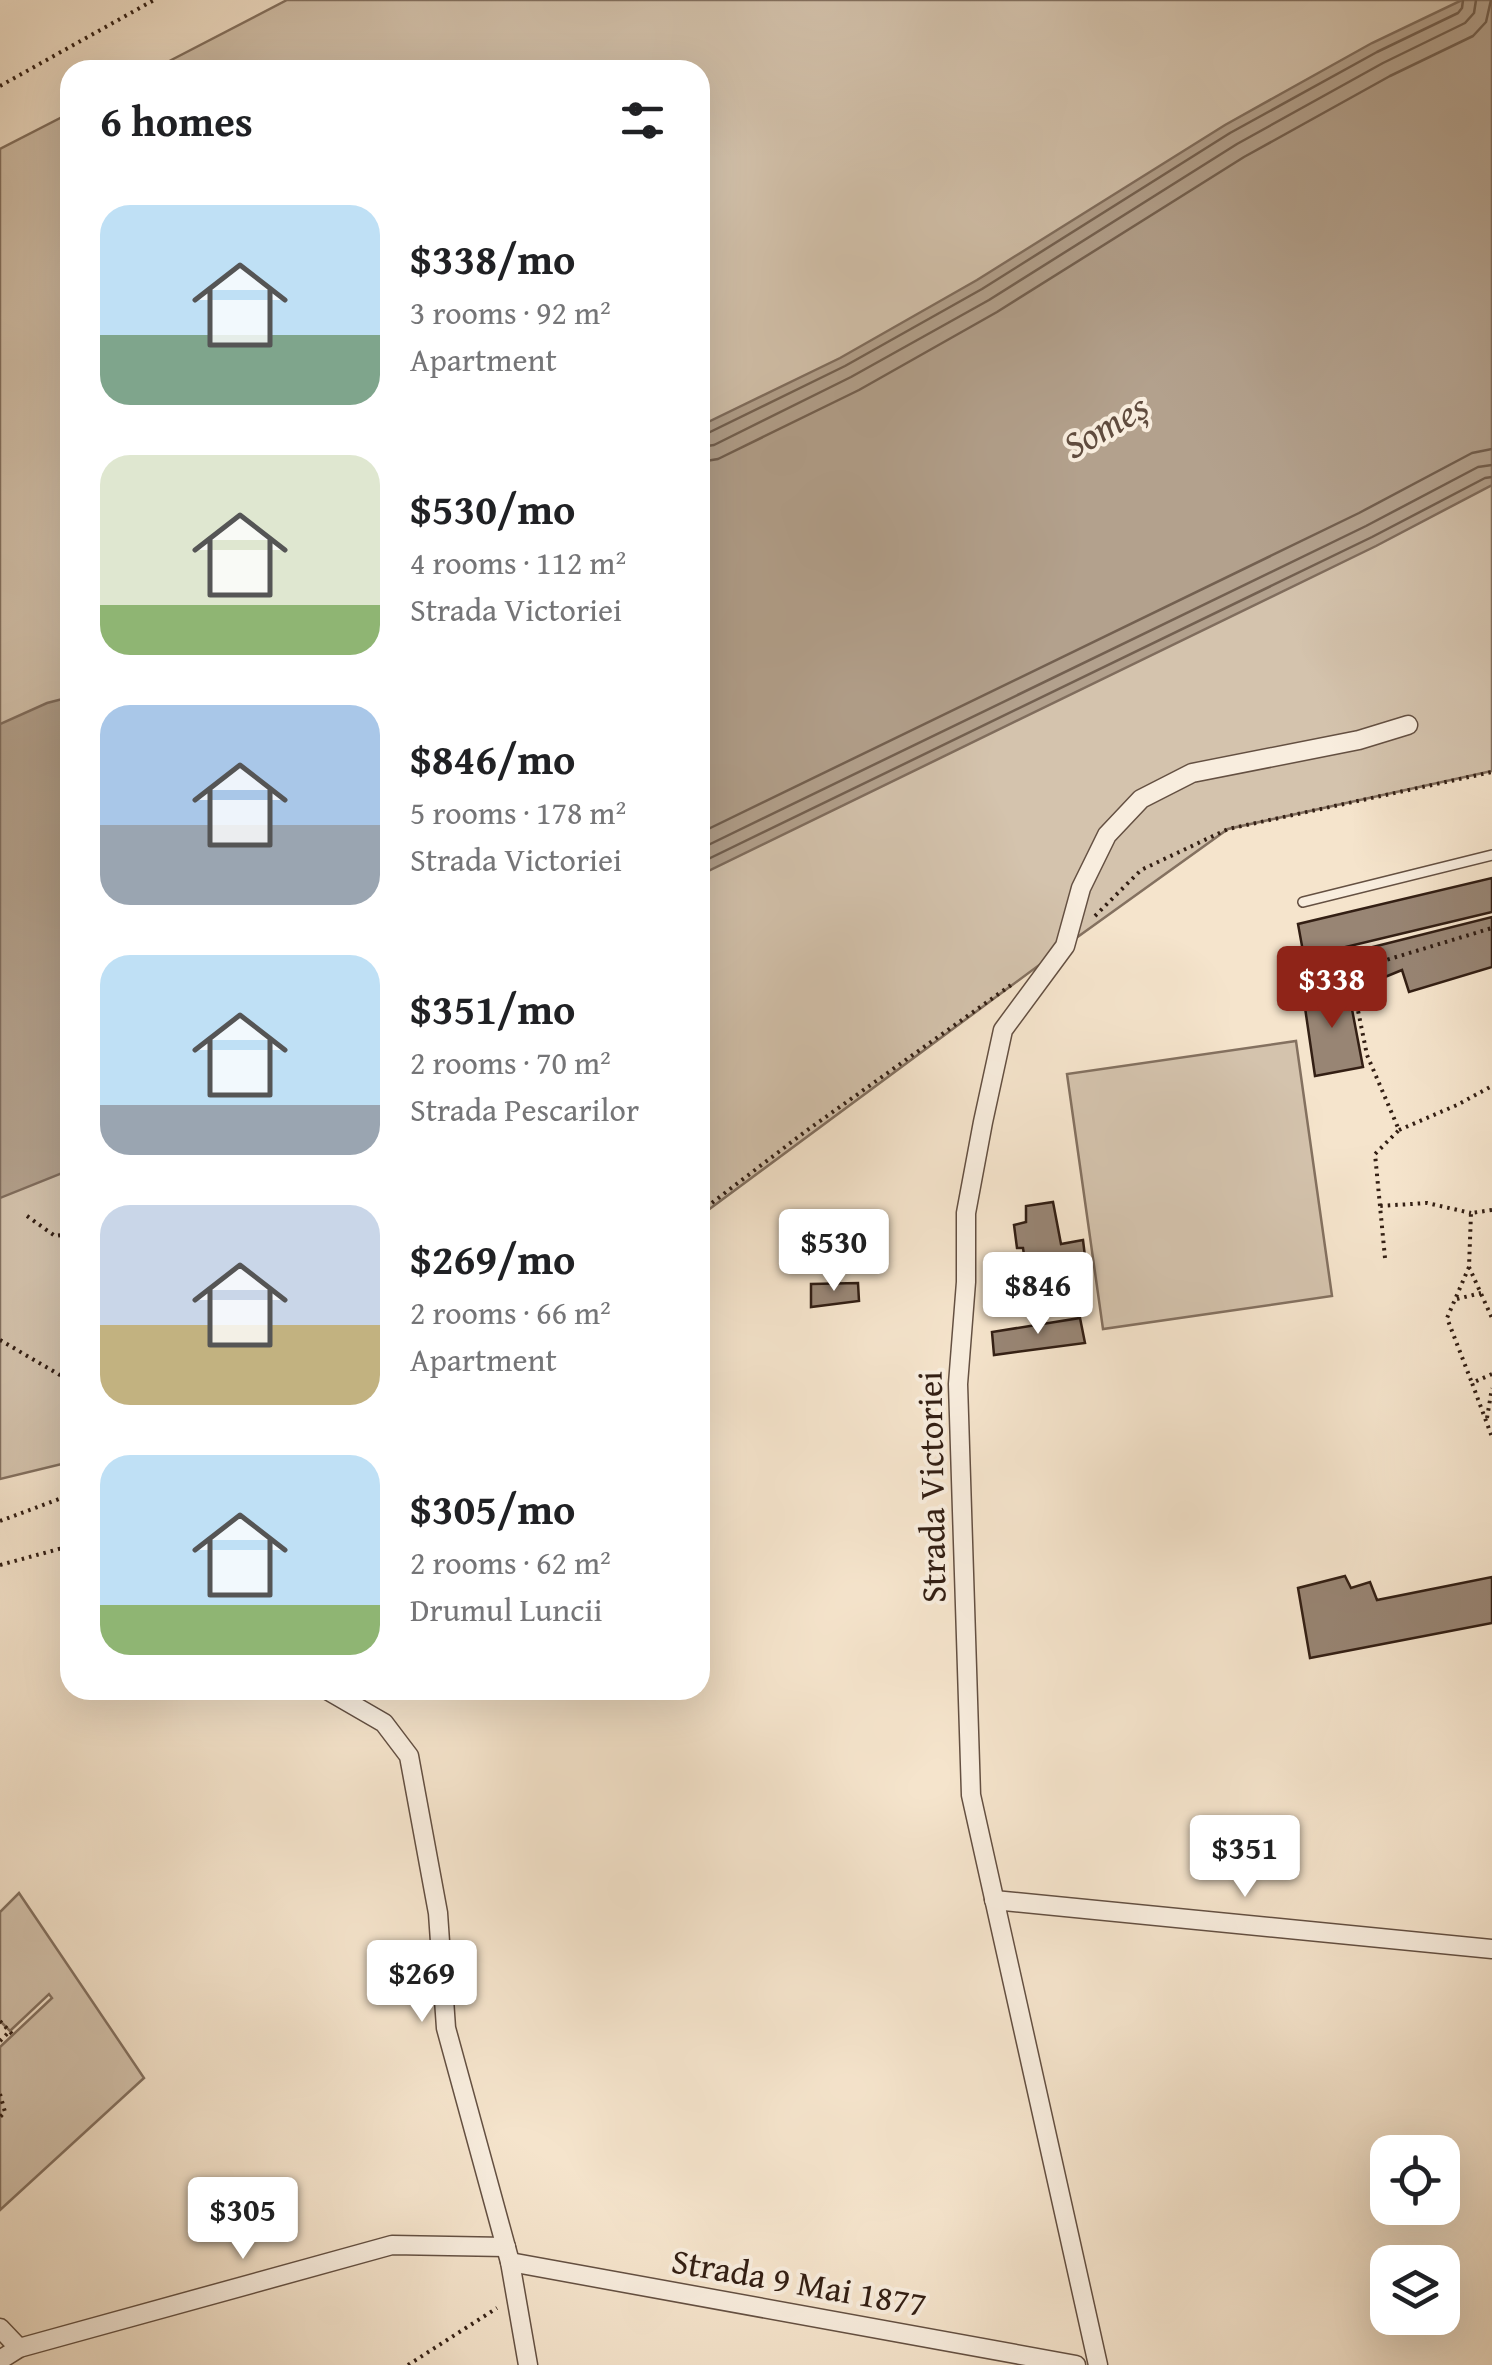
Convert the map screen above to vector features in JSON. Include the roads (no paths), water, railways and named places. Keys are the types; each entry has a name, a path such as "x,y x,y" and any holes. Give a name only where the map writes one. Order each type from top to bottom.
{"street":[{"name":"Strada Victoriei","path":"1098,2365 971,1795 958,1384 966,1282 966,1213 982,1122 1003,1030 1065,946 1081,888 1108,836 1141,799 1192,773 1360,740 1408,726"},
{"path":"345,1700 384,1722 409,1756 438,1912 446,2028 508,2254 528,2365"},
{"path":"994,1900 1492,1948"},
{"name":"Strada 9 Mai 1877","path":"0,2360 19,2348 392,2245 508,2254 1076,2365"},
{"path":"0,2328 19,2348"}],"lane":[{"path":"1304,902 1492,855"}],"water":[{"name":"Someș","path":"1462,0 1492,0 1492,485 1376,546 710,870 710,421 840,358 977,280 1225,125 1372,43"},
{"path":"60,700 60,1174 0,1198 0,724"}]}
